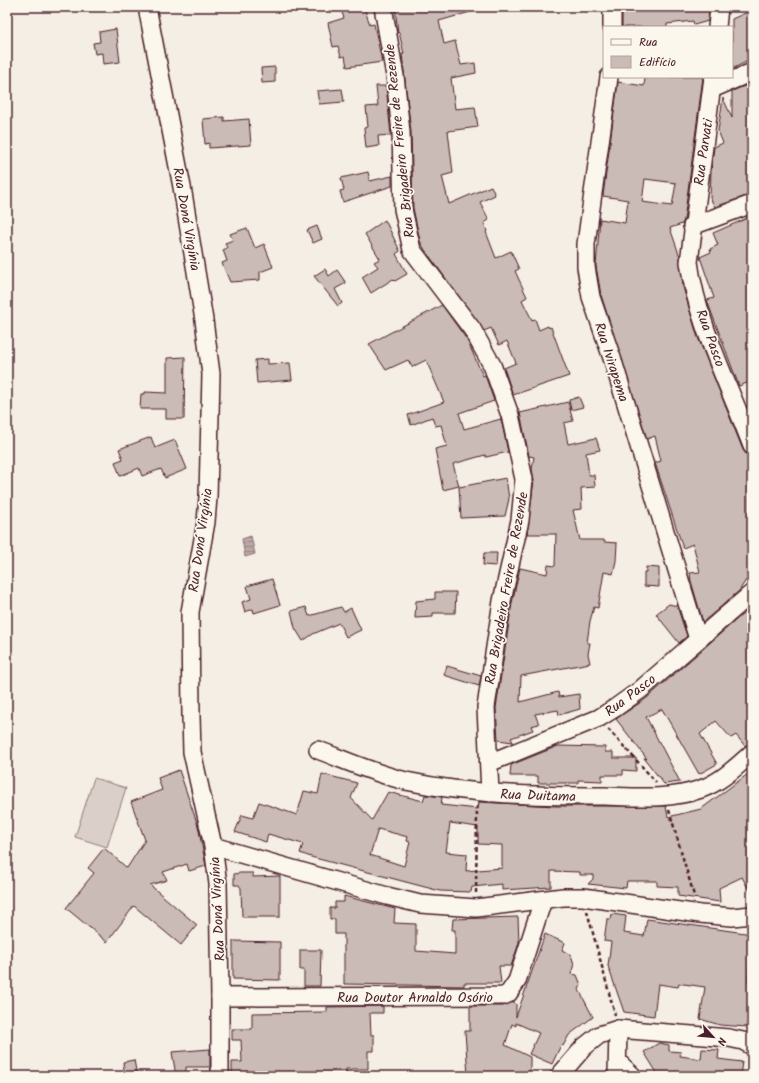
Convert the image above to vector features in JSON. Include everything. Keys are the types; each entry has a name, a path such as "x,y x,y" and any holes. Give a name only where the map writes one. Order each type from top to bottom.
{"street":[{"name":"Rua Doná Virgínia","path":"147,7 182,187 204,320 211,374 206,522 190,612 190,716 192,752 213,846 218,884 220,1076"},
{"name":"Rua Brigadeiro Freire de Rezende","path":"383,7 395,76 401,125 403,209 412,250 472,329 492,364 510,415 522,466 523,498 502,601 486,707 489,763 484,792"},
{"path":"612,7 612,26"},
{"path":"717,26 719,7"},
{"path":"733,77 752,72"},
{"name":"Rua Ivirapema","path":"609,78 586,244 586,267 590,289 698,639"},
{"path":"712,83 730,78"},
{"name":"Rua Parvati","path":"692,226 712,83"},
{"path":"692,226 752,204"},
{"name":"Rua Pasco","path":"692,226 689,262 692,286 752,446"},
{"name":"Rua Pasco","path":"489,763 599,718 616,708 640,690 752,593"},
{"name":"Rua Duitama","path":"318,750 372,771 405,780 450,789 565,796 665,797 682,795 702,789 720,780 752,753"},
{"path":"213,846 394,898 420,904 476,908 583,897 700,914 732,917 752,915"},
{"name":"Rua Doutor Arnaldo Osório","path":"220,997 502,996 508,994 517,981 543,900"},
{"path":"618,1029 618,1069 633,1076"},
{"path":"559,1076 584,1047 599,1035 618,1029 729,1038 743,1041 752,1046"}],"path":[{"path":"476,908 484,792"},
{"path":"583,897 618,1029"}],"shaded area":[{"path":"251,536 255,554 245,557 242,539"},
{"path":"94,778 126,788 107,847 75,837"}],"building":[{"path":"340,7 364,7 370,25 374,24 382,62 347,67 345,56 341,57 338,46 333,47 328,23 344,18"},
{"path":"395,7 477,7 477,10 439,21 444,44 455,41 461,65 475,63 476,73 451,78 455,109 475,107 478,127 448,131 453,173 442,176 449,204 491,186 495,195 480,202 489,220 484,223 496,258 511,251 519,269 515,271 527,297 522,300 532,320 535,319 539,330 548,326 549,328 551,327 569,376 513,395 504,368 516,363 507,341 499,345 491,328 484,331 420,241 413,208 411,132 402,54 404,54 399,32 398,33"},
{"path":"622,7 706,7 706,10 709,10 708,21 694,25 693,21 667,24 667,26 622,26"},
{"path":"752,10 752,59 733,68 733,26 732,19"},
{"path":"116,29 120,62 103,64 102,53 95,54 93,43 100,42 99,32"},
{"path":"275,67 275,82 262,83 261,68"},
{"path":"645,78 703,78 684,220 682,224 670,228 680,257 683,287 697,335 743,450 746,454 752,456 752,580 746,580 739,591 703,622 691,581 690,573 700,572 693,544 683,548 655,463 661,461 655,436 647,439 601,295 596,266 600,219 625,223 628,200 603,196 618,82 644,86","holes":["645,179 676,183 672,206 642,202"]},
{"path":"752,83 752,194 715,207 710,198 711,171 714,147 723,143 718,131 723,98 732,118 732,91"},
{"path":"376,86 386,86 391,135 378,136 379,146 366,148 364,128 368,127 366,107 378,106"},
{"path":"342,89 344,102 319,104 317,91"},
{"path":"224,117 224,121 249,119 251,145 209,148 209,143 205,144 203,119"},
{"path":"368,172 370,181 392,176 392,186 343,202 340,191 344,190 341,178"},
{"path":"752,216 752,381 739,386 707,300 714,298 700,257 711,252 710,249 718,245 713,233"},
{"path":"385,220 400,251 396,254 407,274 395,281 393,279 371,293 362,277 378,267 374,262 380,259 365,234"},
{"path":"317,226 322,239 313,243 307,230"},
{"path":"247,228 255,248 264,244 273,267 260,272 260,280 230,282 222,263 227,261 223,250 227,248 225,243 233,240 230,234"},
{"path":"325,269 329,276 337,270 346,283 335,289 342,303 338,306 314,276"},
{"path":"442,305 467,340 483,376 485,375 494,401 459,413 464,429 501,419 508,452 486,457 485,455 453,464 459,486 443,490 435,449 447,446 441,425 435,426 432,417 411,425 408,415 444,402 426,360 412,367 408,360 386,370 369,344"},
{"path":"185,357 184,419 166,419 166,409 140,409 141,394 145,394 145,392 167,393 167,358"},
{"path":"268,359 268,364 290,363 292,380 257,383 255,360"},
{"path":"579,397 583,407 571,410 569,400"},
{"path":"568,402 573,421 564,423 568,444 596,438 600,450 586,453 589,475 594,475 595,487 581,488 582,509 573,510 580,540 604,540 604,542 617,543 616,561 613,574 604,572 598,608 594,607 590,621 587,643 590,643 588,654 590,663 521,676 520,702 558,692 559,697 579,694 580,709 559,715 558,710 535,714 539,724 531,726 533,730 511,738 513,742 498,740 496,708 512,603 520,568 547,574 548,565 555,566 556,534 527,534 534,480 532,469 534,457 529,456 520,413"},
{"path":"151,437 155,448 175,440 187,469 165,478 161,469 142,476 139,468 120,476 115,462 123,459 119,449"},
{"path":"506,478 509,499 505,516 461,518 459,487"},
{"path":"484,553 497,553 496,566 483,565"},
{"path":"646,567 659,568 659,587 644,586 644,572 646,572"},
{"path":"272,579 280,605 254,613 253,609 245,612 242,602 251,599 247,586"},
{"path":"435,592 456,592 455,613 433,613 433,617 415,618 416,601 435,599"},
{"path":"669,604 677,606 687,636 679,643 656,614"},
{"path":"752,606 752,743 745,746 736,735 731,738 716,721 700,734 717,764 699,774 662,709 646,717 680,782 664,784 616,719 647,698"},
{"path":"306,607 309,616 341,607 344,612 351,608 361,630 346,637 339,623 313,634 303,641 295,628 291,611"},
{"path":"447,666 481,676 479,686 444,675"},
{"path":"558,746 605,747 605,752 613,752 613,758 636,758 636,771 623,770 623,775 602,775 602,781 578,780 578,783 538,783 538,776 510,776 511,765"},
{"path":"179,770 198,826 206,866 189,871 187,864 163,872 167,880 150,885 197,925 181,945 134,906 107,942 66,908 94,873 88,868 104,848 127,868 145,840 131,802 162,790 158,778"},
{"path":"752,771 752,851 749,855 752,860 752,895 742,877 719,888 720,902 678,896 678,887 657,886 657,881 627,881 626,888 588,884 593,879 593,875 580,875 580,872 551,871 551,887 502,890 502,884 472,887 471,892 440,891 311,857 300,853 303,844 268,834 266,842 235,832 242,815 253,818 259,802 297,815 304,791 318,794 322,774 357,783 351,798 372,820 388,792 423,801 425,795 442,797 441,805 478,809 479,802 555,806 666,806 668,817 701,809","holes":["450,823 478,827 478,844 502,845 502,868 466,871 467,854 446,852","378,829 408,837 407,841 410,842 404,866 370,855"]},
{"path":"253,873 253,877 280,876 280,917 242,917 241,888 239,885 234,885 234,874"},
{"path":"344,896 395,909 394,923 416,924 416,951 455,954 455,930 452,930 453,919 518,917 519,943 511,966 499,966 501,983 464,983 464,986 344,984 344,934 335,934 335,919 330,919 330,908 335,908 335,902 344,902"},
{"path":"612,914 626,916 624,933 644,936 647,919 752,934 748,981 751,981 747,1027 720,1025 700,1019 705,987 684,984 679,984 678,987 658,984 654,1016 624,1012 608,966 611,942 604,941 607,919 611,919"},
{"path":"545,934 565,943 562,950 571,955 574,964 571,974 577,975 581,985 579,990 593,1017 569,1035 563,1046 561,1045 552,1064 529,1054 539,1033 516,1023 516,1026 512,1024 505,1045 530,1057 530,1076 468,1076 465,1031 470,1031 470,1006 503,1006 513,1002 516,1004 516,1017"},
{"path":"233,941 280,942 280,980 233,979"},
{"path":"300,950 321,950 320,986 304,986 304,970 300,970"},
{"path":"383,1006 383,1013 370,1013 371,1035 374,1035 374,1051 368,1051 368,1069 346,1069 346,1076 232,1076 232,1062 242,1062 241,1040 232,1040 232,1029 252,1029 252,1013 327,1012 327,1007"},
{"path":"659,1043 669,1045 669,1051 681,1052 680,1056 701,1059 702,1049 719,1050 718,1059 742,1062 740,1076 659,1076 644,1052"},
{"path":"210,1049 210,1067 186,1067 186,1076 176,1076 172,1052"},
{"path":"134,1060 137,1076 125,1076 123,1062"}]}
